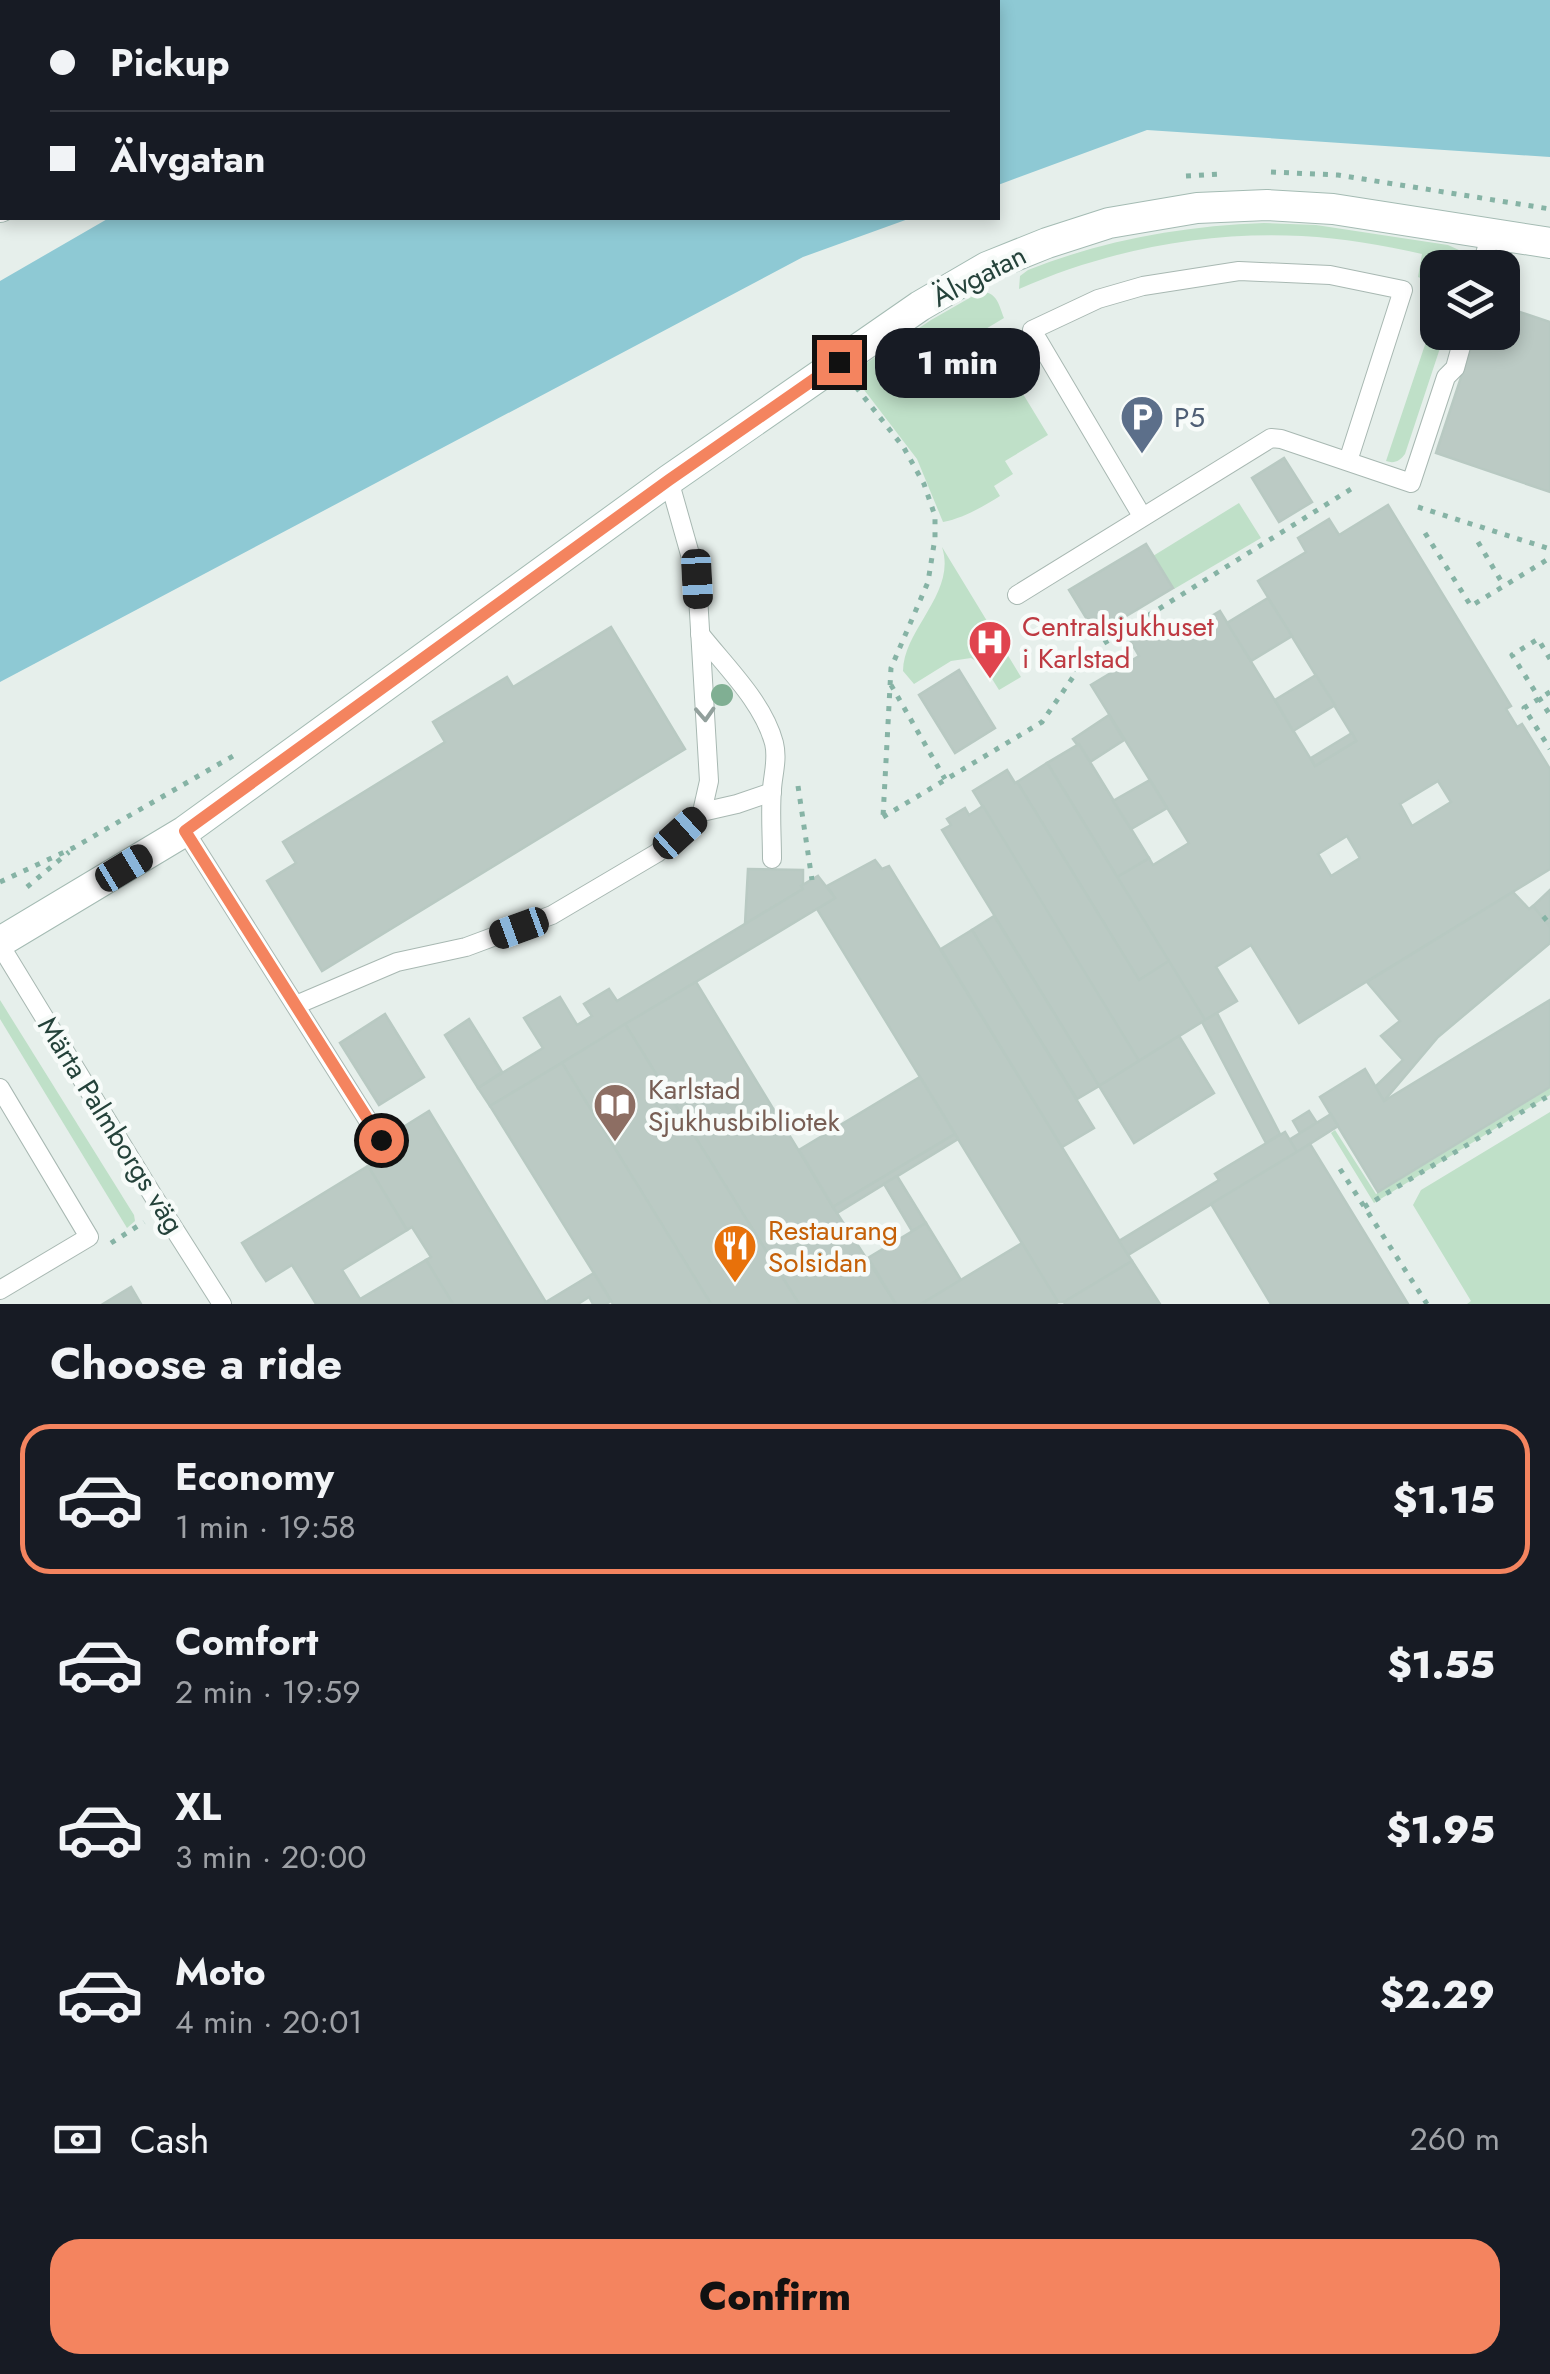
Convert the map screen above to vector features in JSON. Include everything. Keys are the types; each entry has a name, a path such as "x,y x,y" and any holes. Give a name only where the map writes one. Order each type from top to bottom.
{"street":[{"name":"Älvgatan","path":"0,944 185,831 669,480 920,306 987,267 1109,223 1196,208 1266,205 1333,209 1550,243"}],"lane":[{"path":"1487,250 1492,233"},
{"path":"1142,516 1032,330 1098,299 1143,286 1239,271 1330,276 1404,290 1348,461"},
{"path":"1017,595 1271,438 1411,482 1446,377 1444,362 1448,350"},
{"path":"1446,377 1455,368 1460,350"},
{"path":"669,480 697,579 709,781 702,812"},
{"path":"700,634 768,727 776,754 772,860"},
{"path":"296,1005 397,962 466,947 552,915 657,853 702,812 772,792"},
{"path":"185,831 381,1140"},
{"name":"Märta Palmborgs väg","path":"0,944 222,1304"},
{"path":"0,1088 89,1237 0,1290"}],"path":[{"path":"848,380 904,448 924,484 936,538 928,582 891,668 884,817 1042,722 1101,644 1356,486"},
{"path":"1409,504 1550,549"},
{"path":"1425,533 1471,606 1550,558"},
{"path":"1478,542 1504,586"},
{"path":"1550,659 1538,639 1512,655 1550,716"},
{"path":"1052,652 1078,670"},
{"path":"890,682 946,780"},
{"path":"1550,692 1524,708 1550,748"},
{"path":"776,754 794,757 812,880"},
{"path":"23,890 74,847"},
{"path":"1543,920 1550,914"},
{"path":"1364,1207 1550,1095"},
{"path":"1340,1169 1427,1304"}],"green space":[{"path":"1316,225 1448,245 1459,250 1420,250 1420,254 1362,242 1266,235 1193,240 1122,254 1019,289 1020,276 1028,270 1085,250 1203,227"},
{"path":"980,292 994,296 1004,318 984,330 1048,435 1005,461 1013,474 994,486 1000,496 966,515 943,522 917,459 853,372"},
{"path":"1423,350 1439,350 1405,454 1397,461 1386,461"},
{"path":"1239,503 1261,538 1174,589 1153,556"},
{"path":"942,547 1021,677 999,690 984,666 971,658 951,661 914,684 903,671 912,640 942,580"},
{"path":"0,1000 134,1215 135,1221 127,1228 0,1019"},
{"path":"1550,1088 1550,1095 1374,1203 1331,1133 1335,1130 1376,1194"},
{"path":"1550,1112 1550,1304 1467,1304 1471,1301 1413,1205 1421,1190"}],"water":[{"path":"1000,0 1550,0 1550,157 1147,130 1000,184"},
{"path":"106,220 905,220 803,257 0,682 0,281"}],"building":[{"path":"1520,312 1550,322 1550,492 1436,453 1470,350 1520,350"},
{"path":"1284,458 1312,502 1279,522 1252,478"},
{"path":"1388,505 1511,706 1506,709 1517,727 1522,724 1550,769 1550,869 1299,1023 1251,945 1216,967 1237,1001 1205,1020 1117,877 1149,858 1153,865 1189,843 1091,685 1139,656 1131,642 1162,623 1172,640 1220,611 1315,766 1356,741 1258,581 1306,552 1298,538 1329,519 1339,535","holes":["1438,781 1451,802 1412,826 1400,804","1347,836 1360,858 1331,876 1318,854"]},
{"path":"1146,544 1173,588 1096,634 1069,590"},
{"path":"1268,598 1292,636 1251,661 1227,623"},
{"path":"611,627 685,749 322,971 267,881 296,863 283,842 445,742 433,722 507,677 513,687"},
{"path":"959,670 995,728 955,753 919,695"},
{"path":"1316,675 1335,705 1293,731 1275,700"},
{"path":"1109,715 1124,740 1090,762 1073,739"},
{"path":"1352,733 1356,741 1315,766 1311,758"},
{"path":"1079,744 1149,858 1117,877 1047,763"},
{"path":"1047,763 1169,961 1139,980 1017,782"},
{"path":"1007,770 1139,980 1169,961 1205,1020 1139,1061 973,791"},
{"path":"1150,780 1167,808 1131,829 1113,801"},
{"path":"983,806 1139,1061 1099,1086 942,830 951,825 947,819 965,808 969,815"},
{"path":"875,860 882,869 889,866 1132,1261 1064,1302 1058,1302 817,909 835,898 827,886"},
{"path":"748,869 803,870 803,889 745,924"},
{"path":"818,876 835,898 490,1106 478,1088 543,1048 524,1018 560,997 577,1025 592,1016 584,1004 609,989 617,1001 803,889 801,886"},
{"path":"1550,890 1550,927 1533,906"},
{"path":"1513,892 1529,909 1533,906 1550,927 1550,943 1438,1037 1384,1101 1375,1087 1403,1060 1381,1036 1400,1021 1367,982"},
{"path":"994,916 1099,1086 1077,1099 972,930"},
{"path":"972,930 1094,1128 1062,1147 941,949"},
{"path":"696,982 896,1304 799,1304 625,1024"},
{"path":"1550,1000 1550,1087 1378,1192 1320,1097 1365,1069 1384,1101"},
{"path":"1217,1013 1280,1134 1266,1143 1202,1022"},
{"path":"385,1014 424,1077 379,1105 340,1043"},
{"path":"469,1019 502,1072 478,1088 445,1035"},
{"path":"625,1024 799,1304 711,1304 562,1063"},
{"path":"1179,1036 1214,1093 1134,1143 1099,1086"},
{"path":"562,1063 711,1304 613,1304 490,1106"},
{"path":"920,1077 955,1134 833,1207 799,1150"},
{"path":"429,1111 547,1304 453,1304 426,1260 431,1257 412,1227 407,1230 368,1166 373,1163 365,1151"},
{"path":"1309,1111 1317,1123 1300,1133 1293,1121"},
{"path":"1331,1114 1338,1126 1297,1152 1289,1140"},
{"path":"1285,1132 1297,1152 1128,1255 1119,1241 1219,1180 1215,1174"},
{"path":"955,1134 958,1139 837,1213 833,1207"},
{"path":"1310,1144 1408,1304 1271,1304 1211,1204"},
{"path":"368,1166 407,1230 342,1270 360,1299 426,1260 453,1304 316,1304 292,1265 266,1281 258,1269 242,1243"},
{"path":"897,1176 926,1223 912,1231 884,1184"},
{"path":"926,1223 961,1280 921,1304 896,1304 868,1258"},
{"path":"1022,1243 1058,1302 1055,1304 921,1304"},
{"path":"1132,1261 1160,1304 1065,1304 1064,1302"},
{"path":"594,1273 611,1301 593,1304 589,1297 578,1304 547,1304 546,1302"},
{"path":"131,1287 141,1304 103,1304"}],"place":[{"name":"P5","path":"1142,455"},
{"name":"Centralsjukhuset i Karlstad","path":"990,680"},
{"name":"Karlstad Sjukhusbibliotek","path":"615,1143"},
{"name":"Restaurang Solsidan","path":"735,1284"}],"route":[{"path":"381,1140 185,831 669,480 839,362"}]}
